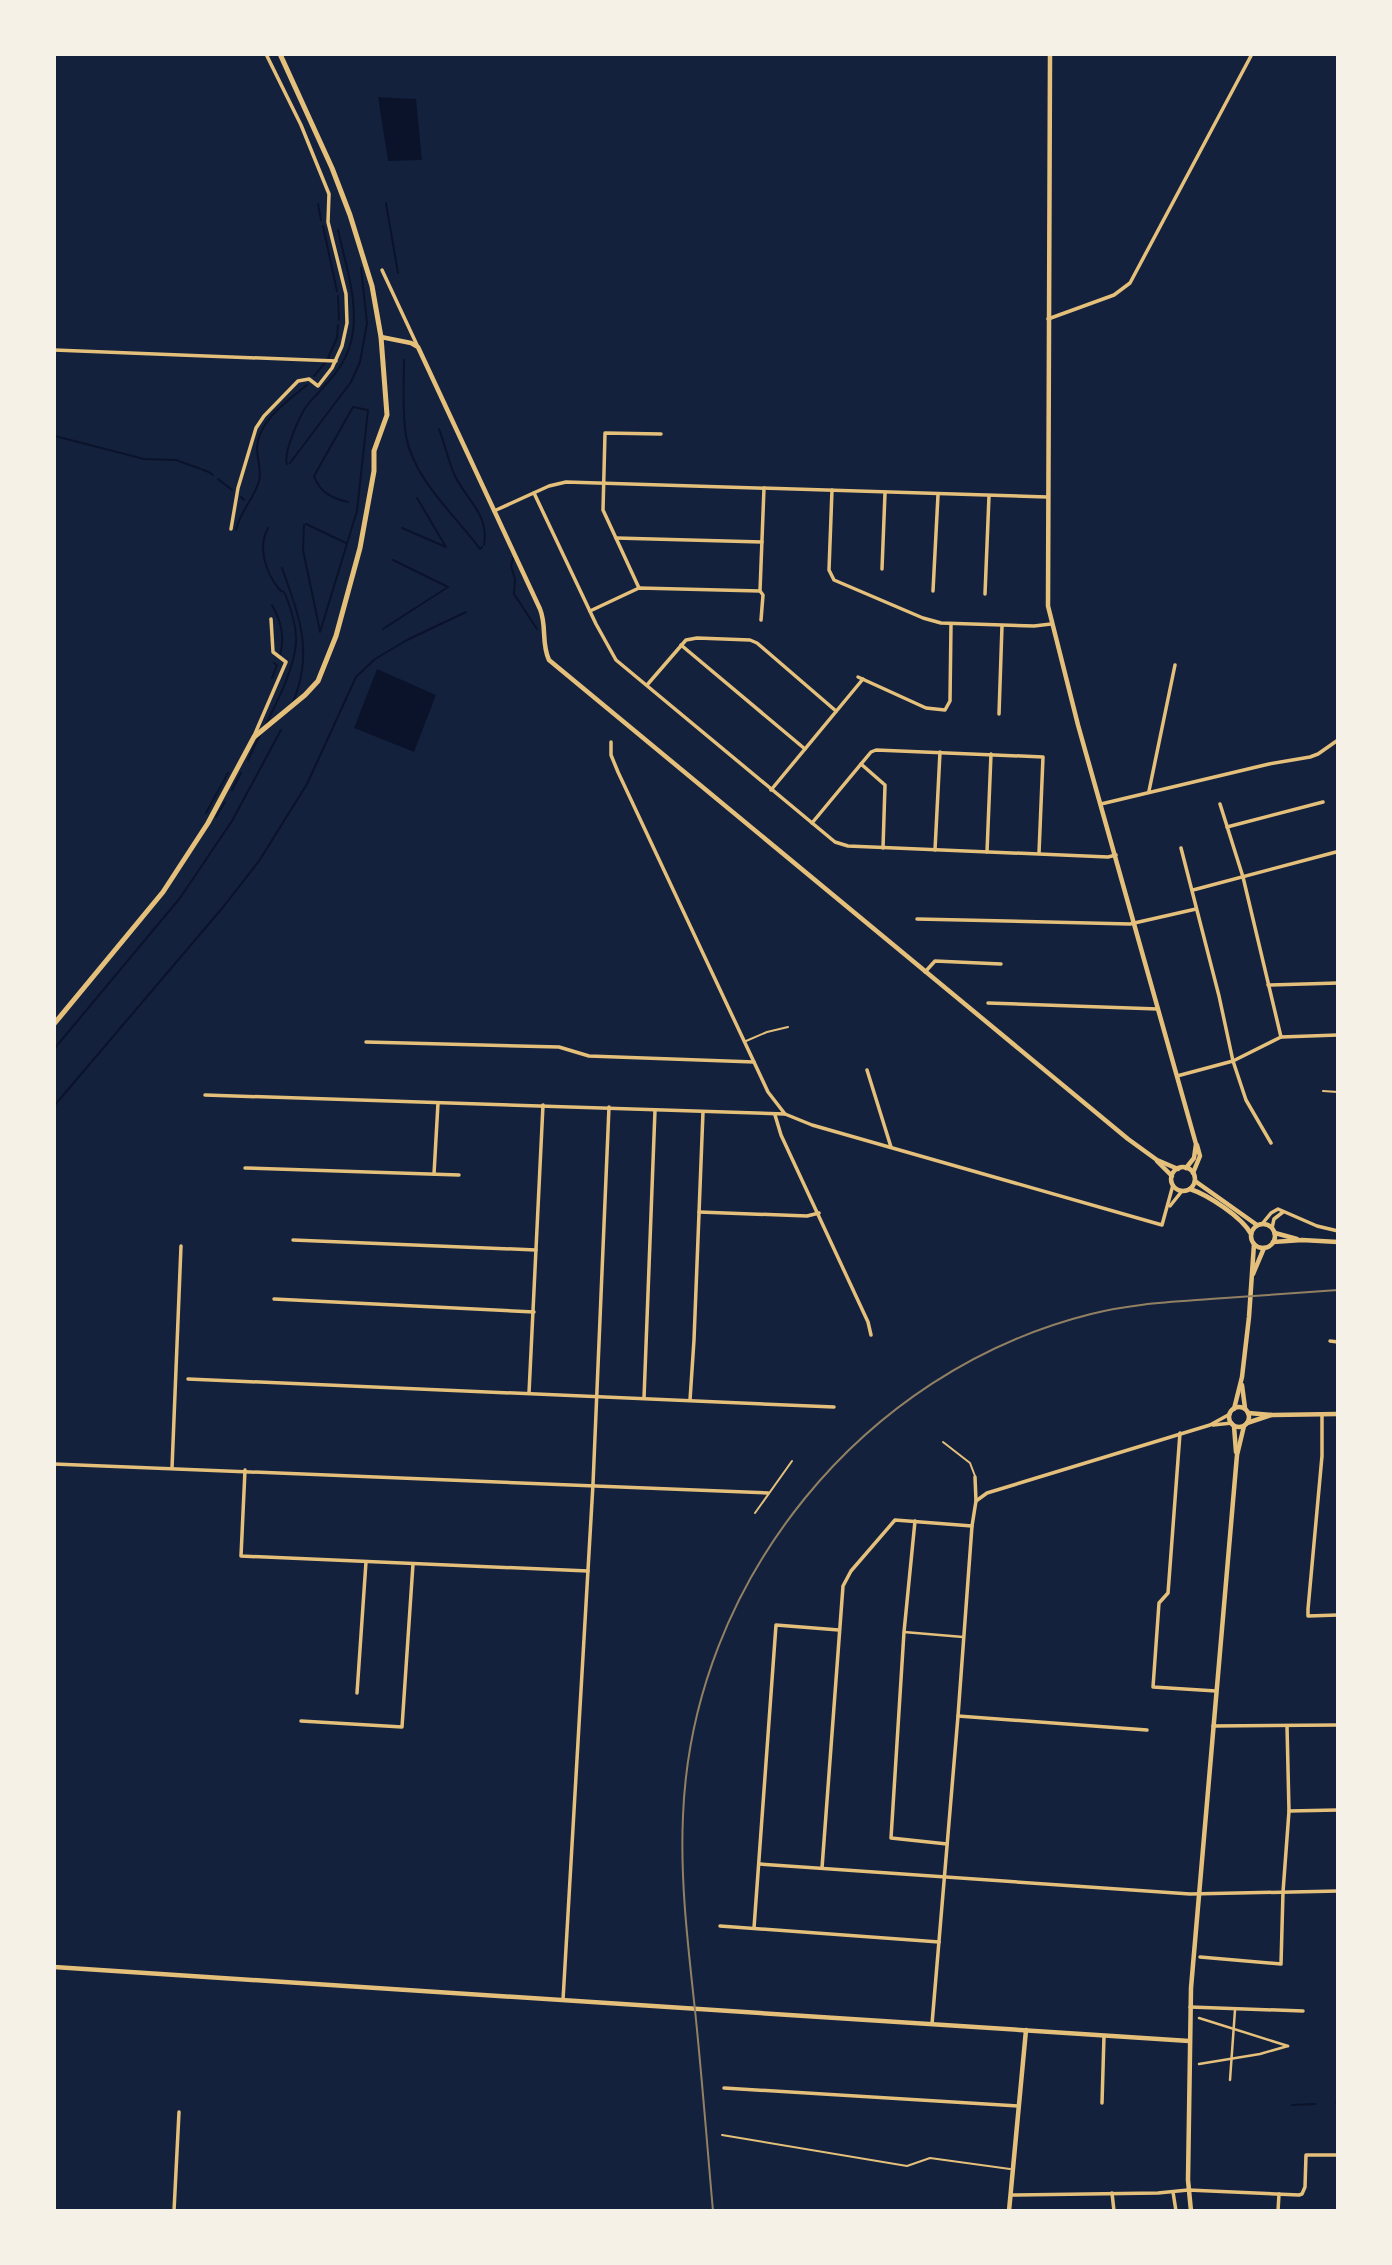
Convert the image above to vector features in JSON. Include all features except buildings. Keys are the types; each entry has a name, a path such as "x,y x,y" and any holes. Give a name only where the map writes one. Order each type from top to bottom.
{"highway":[{"path":"54,1024 163,892 208,822 254,737 318,681 336,636 365,525 374,451 387,415 381,337 372,286 332,168 280,54"}],"main road":[{"path":"1051,54 1047,591 1051,624 1196,1144 1194,1158 1186,1168"},
{"path":"381,337 418,347 543,616 543,641 550,660 925,972 1157,1160 1172,1176 1173,1185 1182,1191 1190,1189 1202,1194 1244,1224 1254,1244 1250,1317 1242,1377 1232,1412 1237,1455"},
{"path":"1190,1189 1195,1181 1194,1173 1200,1156 1200,1148 1196,1144"},
{"path":"1157,1160 1194,1173"},
{"path":"1172,1176 1178,1169"},
{"path":"1195,1181 1259,1225 1301,1240"},
{"path":"1251,1234 1259,1225"},
{"path":"1273,1231 1273,1242"},
{"path":"1253,1277 1264,1248 1273,1242 1338,1242"},
{"path":"1254,1244 1264,1248"},
{"path":"1191,2211 1188,2190 1190,2007 1237,1455 1246,1424 1242,1377"},
{"path":"1232,1412 1338,1415"},
{"path":"1233,1424 1246,1424 1272,1415"},
{"path":"54,1967 1189,2041"},
{"path":"1009,2211 1026,2030"}],"street":[{"path":"231,529 238,488 256,428 298,381 309,379 317,386 336,361 345,338 347,313 338,257 328,222 329,194 301,125 266,54"},
{"path":"1048,320 1114,295 1130,283 1252,54"},
{"path":"382,270 418,347"},
{"path":"54,350 336,361"},
{"path":"639,588 603,510 605,433 661,434"},
{"path":"494,511 566,482 1047,497"},
{"path":"761,620 764,488"},
{"path":"832,490 829,570 834,580 923,618 951,624 1051,624"},
{"path":"534,493 609,650 617,660 835,842 845,846 883,848 1116,855"},
{"path":"882,569 885,493"},
{"path":"933,591 937,495"},
{"path":"985,594 989,496"},
{"path":"616,538 762,542"},
{"path":"590,611 639,588 760,591"},
{"path":"254,737 286,662 273,652 271,619"},
{"path":"771,790 861,678 926,709 947,708 950,701 951,624"},
{"path":"999,714 1002,625"},
{"path":"647,686 686,640 697,638 755,642 836,711"},
{"path":"681,645 805,749"},
{"path":"1149,791 1175,665"},
{"path":"1101,804 1269,764 1310,757 1338,740"},
{"path":"611,743 611,755 618,772 744,1042 768,1092 785,1114"},
{"path":"812,823 871,752 881,748 1043,757 1039,854"},
{"path":"935,850 940,752"},
{"path":"987,852 991,754"},
{"path":"861,764 885,785 883,848"},
{"path":"1227,827 1323,802"},
{"path":"1220,804 1243,877 1281,1037"},
{"path":"1181,848 1233,1061 1246,1100 1270,1143"},
{"path":"1193,890 1336,852"},
{"path":"917,919 1135,923 1197,909"},
{"path":"925,972 935,961 1001,964"},
{"path":"1268,985 1338,983"},
{"path":"989,1003 1158,1009"},
{"path":"1177,1076 1233,1061 1281,1037 1338,1035"},
{"path":"366,1042 559,1047 589,1056 754,1062"},
{"path":"867,1070 891,1147"},
{"path":"205,1095 785,1114 812,1125 1162,1224 1173,1185"},
{"path":"433,1175 438,1103"},
{"path":"529,1393 543,1105"},
{"path":"563,2000 593,1484 609,1107"},
{"path":"643,1398 654,1110"},
{"path":"690,1400 703,1112"},
{"path":"775,1115 868,1322 871,1335"},
{"path":"245,1168 459,1175"},
{"path":"1168,1208 1182,1191"},
{"path":"1259,1225 1275,1210 1285,1211 1317,1226 1338,1231"},
{"path":"1273,1231 1275,1218 1285,1211"},
{"path":"698,1212 807,1216 819,1213"},
{"path":"293,1240 536,1250"},
{"path":"172,1468 181,1246"},
{"path":"274,1298 534,1312"},
{"path":"1330,1342 1338,1342"},
{"path":"188,1379 834,1406"},
{"path":"1210,1425 1232,1412"},
{"path":"1322,1415 1322,1455 1308,1616 1338,1615"},
{"path":"975,1501 987,1493 1180,1433 1210,1425 1233,1424"},
{"path":"1180,1433 1168,1593 1159,1603 1153,1687 1216,1691"},
{"path":"54,1464 768,1493"},
{"path":"245,1470 241,1556 588,1571"},
{"path":"932,2024 975,1477"},
{"path":"822,1868 843,1586 851,1571 895,1520 972,1526"},
{"path":"915,1521 904,1632 891,1838 947,1844"},
{"path":"357,1693 366,1562"},
{"path":"301,1721 402,1727 413,1564"},
{"path":"754,1928 776,1625 839,1630"},
{"path":"904,1632 964,1637"},
{"path":"958,1716 1147,1730"},
{"path":"1213,1726 1338,1725"},
{"path":"1200,1957 1281,1964 1289,1811 1287,1726"},
{"path":"1289,1811 1338,1810"},
{"path":"759,1864 1198,1894 1338,1891"},
{"path":"720,1926 939,1941"},
{"path":"1190,2007 1303,2011"},
{"path":"1230,2080 1235,2007"},
{"path":"1199,2018 1288,2046 1260,2054 1199,2064"},
{"path":"1102,2103 1104,2036"},
{"path":"724,2088 1019,2106"},
{"path":"174,2211 179,2112"},
{"path":"1011,2195 1188,2190 1298,2195 1304,2192 1306,2155 1338,2155"},
{"path":"1173,2192 1176,2211"},
{"path":"1112,2193 1114,2211"},
{"path":"1278,2211 1279,2194"}],"lane":[{"path":"744,1042 788,1027"},
{"path":"1323,1091 1338,1092"},
{"path":"943,1442 970,1463 975,1477"},
{"path":"755,1513 793,1461"},
{"path":"722,2136 907,2166 930,2158 1013,2169"}],"water":[{"path":"378,97 416,99 422,160 388,161"},
{"path":"377,669 436,695 414,752 354,728"}],"waterway":[{"path":"386,203 398,273"},
{"path":"318,204 321,220"},
{"path":"323,226 337,291"},
{"path":"287,464 290,443 301,416 339,368 351,342 353,300 338,230"},
{"path":"290,463 351,382 360,362 367,323 361,268"},
{"path":"338,296 339,320"},
{"path":"328,358 337,338 338,325"},
{"path":"404,360 404,417 410,452 426,482 480,549 482,547"},
{"path":"314,376 325,363"},
{"path":"236,530 259,481 257,448 262,429 275,412 307,385"},
{"path":"320,632 357,511 368,410 353,407 314,476 327,494 348,502"},
{"path":"439,429 455,476 480,516 485,534 484,545"},
{"path":"55,436 144,459 176,460 213,475"},
{"path":"218,479 232,490"},
{"path":"241,497 244,500"},
{"path":"402,528 446,547 417,498"},
{"path":"306,524 346,543"},
{"path":"304,525 303,550 320,631"},
{"path":"266,724 290,670 296,638 286,596 274,583 264,560 263,543 268,528"},
{"path":"513,558 511,566 515,579 514,594 537,629"},
{"path":"383,629 448,587 393,560"},
{"path":"282,568 302,634 303,667 293,702"},
{"path":"272,605 281,629 280,655"},
{"path":"54,1106 259,861 307,784 356,677 375,659 407,640 466,612"},
{"path":"272,678 277,665 274,663"},
{"path":"54,1049 180,898 232,821 281,730"},
{"path":"248,760 260,735"},
{"path":"206,813 228,773"},
{"path":"232,790 241,773"},
{"path":"216,817 225,802"},
{"path":"1292,2105 1315,2104"}],"railway":[{"path":"713,2211 685,1913 683,1816 694,1729 718,1646 756,1569 805,1498 864,1436 932,1383 1008,1342 1091,1314 1120,1308 1165,1302 1338,1290"}]}
